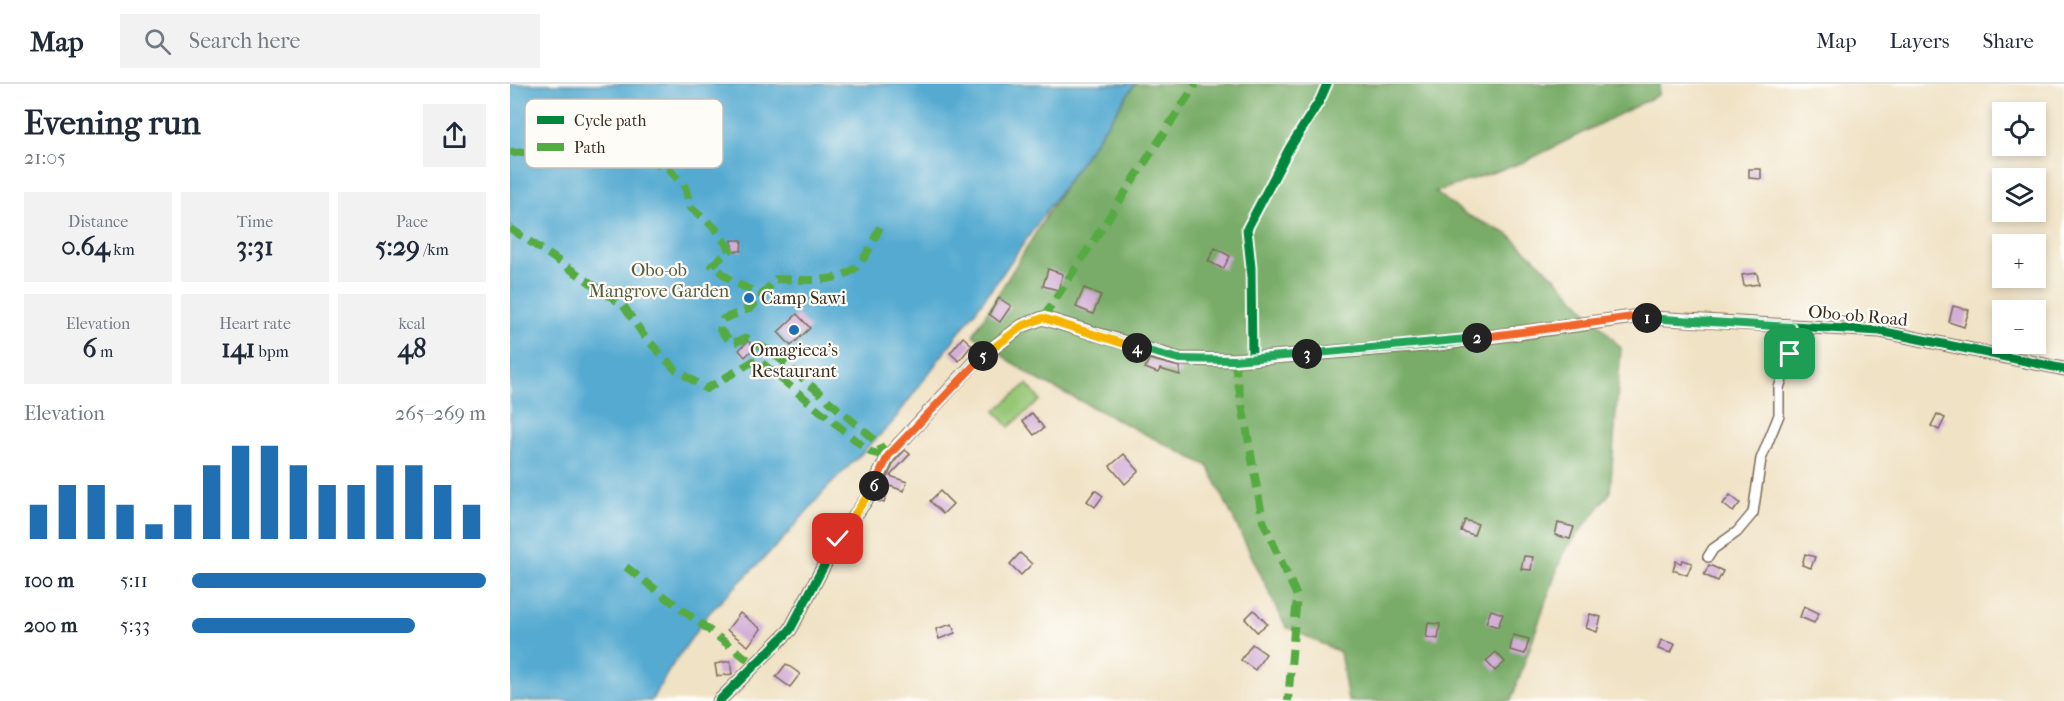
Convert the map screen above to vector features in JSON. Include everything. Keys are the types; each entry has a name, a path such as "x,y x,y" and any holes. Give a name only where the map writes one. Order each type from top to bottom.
{"street":[{"path":"1252,359 1251,267 1247,229 1289,149 1327,84"},
{"name":"Obo-ob Road","path":"719,701 790,630 838,539 869,496 888,456 978,359 1022,326 1043,318 1179,359 1252,359 1438,344 1633,317 1880,331 2064,369"},
{"path":"1708,557 1713,549 1737,532 1753,513 1761,459 1779,415 1779,387 1790,354 1791,327"}],"green space":[{"path":"1135,84 1660,84 1658,95 1524,162 1435,192 1467,215 1508,234 1557,279 1621,348 1610,493 1563,553 1511,701 1348,701 1340,652 1286,627 1208,466 1033,377 973,335 1067,182"},
{"path":"1027,384 1040,400 1009,427 995,411"}],"water":[{"path":"510,84 1135,84 996,283 891,424 826,489 784,538 709,613 671,667 651,701 510,701"}],"building":[{"path":"1749,169 1761,169 1761,179 1749,178"},
{"path":"732,240 742,240 741,251 732,251"},
{"path":"1215,248 1230,256 1223,269 1208,261"},
{"path":"1048,269 1063,274 1058,290 1043,286"},
{"path":"1757,273 1759,284 1744,286 1742,275"},
{"path":"1084,288 1101,295 1093,314 1076,307"},
{"path":"999,298 1011,306 1000,322 989,314"},
{"path":"1953,306 1969,310 1964,327 1949,322"},
{"name":"Omagieca’s Restaurant","path":"797,314 810,328 791,346 778,332"},
{"path":"963,337 972,345 959,361 950,353"},
{"path":"748,341 755,347 745,357 739,350"},
{"path":"1149,359 1180,367 1180,375 1160,369 1158,373 1145,368"},
{"path":"1032,413 1044,428 1034,435 1023,421"},
{"path":"1937,414 1945,418 1939,430 1931,426"},
{"path":"905,450 910,454 890,476 907,482 904,491 890,486 884,503 876,500 895,461"},
{"path":"1124,454 1139,471 1125,484 1110,466"},
{"path":"1095,490 1103,496 1095,507 1087,501"},
{"path":"940,491 953,504 943,514 930,501"},
{"path":"1730,495 1740,503 1733,512 1723,504"},
{"path":"1465,520 1478,524 1474,535 1461,531"},
{"path":"1558,523 1574,527 1570,539 1555,535"},
{"path":"1020,553 1032,564 1021,575 1010,564"},
{"path":"1805,554 1815,557 1811,568 1802,565"},
{"path":"1524,556 1533,557 1531,570 1521,569"},
{"path":"1683,560 1692,563 1687,575 1673,570 1676,561 1681,563"},
{"path":"1709,565 1723,571 1718,581 1704,575"},
{"path":"1804,606 1819,613 1814,623 1800,617"},
{"path":"1254,610 1267,624 1257,632 1245,619"},
{"path":"1491,610 1503,614 1498,627 1486,623"},
{"path":"740,613 761,629 748,646 727,630"},
{"path":"1590,614 1601,617 1597,632 1586,628"},
{"path":"1428,623 1440,624 1438,639 1426,637"},
{"path":"952,624 955,633 939,639 936,629"},
{"path":"1513,635 1529,639 1525,654 1510,650"},
{"path":"1661,640 1675,644 1671,653 1658,649"},
{"path":"1252,644 1266,654 1255,670 1241,660"},
{"path":"1496,652 1505,662 1495,671 1486,661"},
{"path":"730,661 732,674 717,676 715,664"},
{"path":"786,664 800,674 790,687 776,677"}],"marked path":[{"path":"1043,318 1196,84"},
{"path":"510,151 525,152"},
{"path":"668,168 685,187 691,208 715,228 730,250 712,265 732,281 761,295"},
{"path":"880,227 864,257 851,271 825,279 776,279 751,308 723,319 720,330 732,343 747,338 773,353 878,443 888,456"},
{"path":"510,228 623,305 644,336 675,369 706,389 757,359 870,452 888,456"},
{"path":"1234,360 1263,521 1297,596 1288,701"},
{"path":"626,567 755,665"}],"cycle path":[{"path":"1252,359 1251,267 1247,229 1289,149 1320,100 1327,84"},
{"path":"719,701 790,630 838,539 869,496 888,456 978,359 1022,326 1043,318 1179,359 1234,360 1438,344 1633,317 1880,331 2064,369"}],"place":[{"name":"Camp Sawi","path":"749,298"},
{"name":"Omagieca’s Restaurant","path":"794,330"}],"route":[{"path":"838,539 869,496 888,456 978,359 1022,326 1043,318 1179,359 1234,360 1438,344 1633,317 1791,327 1790,354"}],"park label":[{"name":"Obo-ob Mangrove Garden","path":"659,280"}]}
